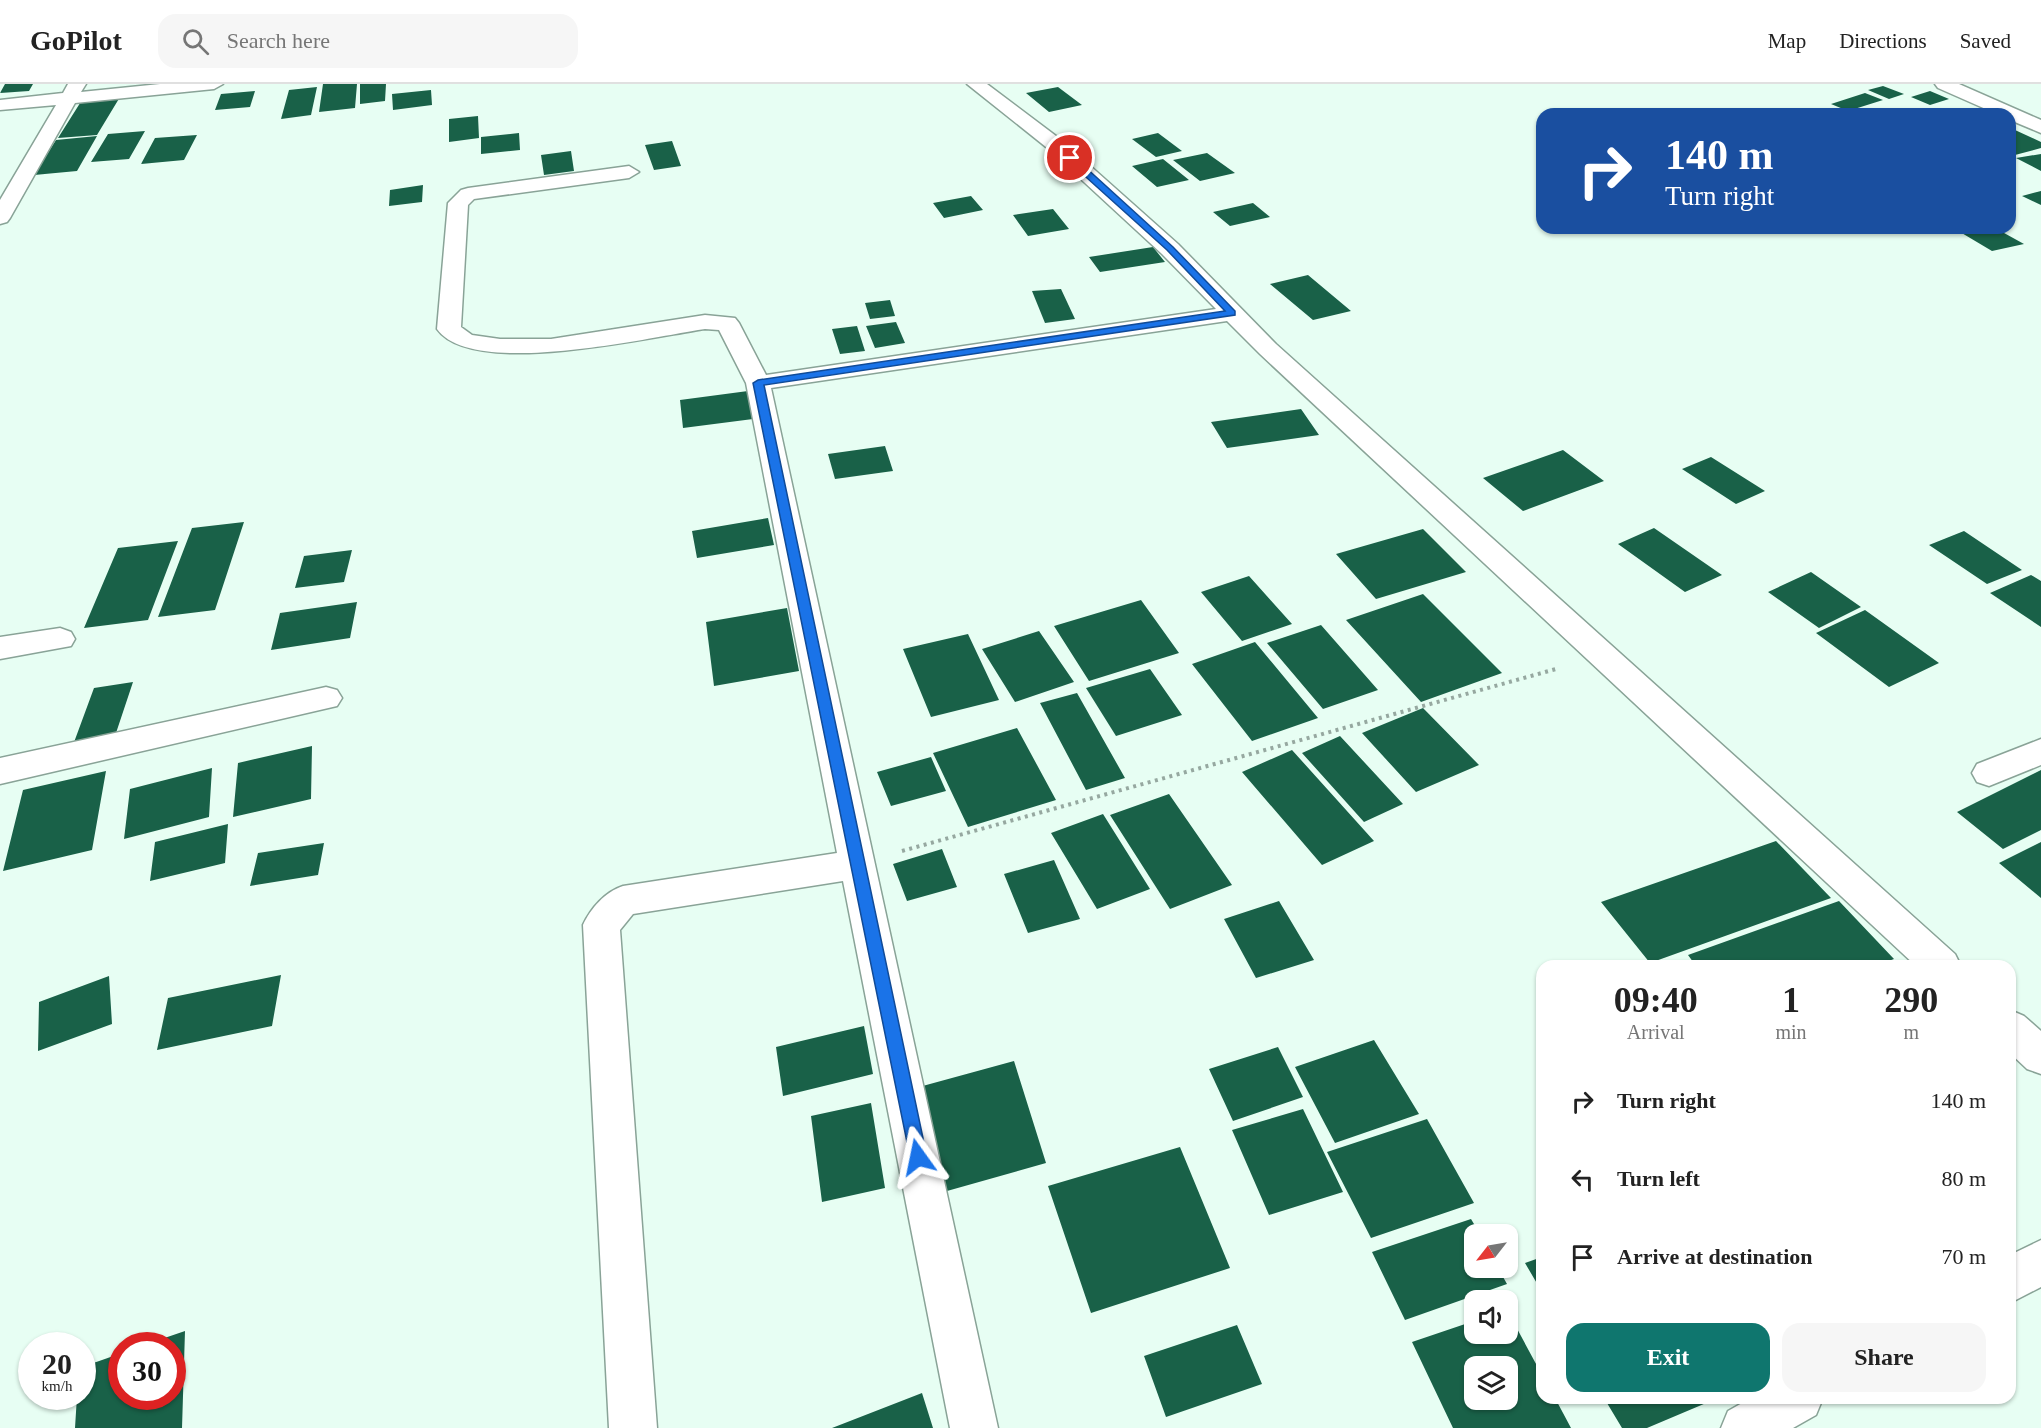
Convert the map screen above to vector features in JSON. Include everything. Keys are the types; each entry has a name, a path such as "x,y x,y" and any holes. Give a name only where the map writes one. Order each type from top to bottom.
{"street":[{"path":"0,105 74,91 214,84"},
{"path":"976,84 1062,151 1170,249 1268,350 1935,960"},
{"path":"1944,84 1998,108"},
{"path":"0,218 74,91"},
{"path":"2016,116 2041,127"},
{"path":"629,172 468,194 458,203 449,329 465,340 500,346 551,346 705,322 726,323 758,383 974,1428"},
{"path":"758,383 1232,313"},
{"path":"0,648 60,639"},
{"path":"0,771 326,698"},
{"path":"1989,773 2041,751"},
{"path":"633,1428 601,925 622,902 858,864"},
{"path":"2016,1033 2041,1056"},
{"path":"2016,1277 2041,1262"},
{"path":"1745,1428 1788,1404"}],"path":[{"path":"858,864 1354,723 1603,657"}],"building":[{"path":"5,84 33,84 29,91 0,93"},
{"path":"323,84 357,84 355,108 319,112"},
{"path":"360,84 386,84 385,101 360,104"},
{"path":"1883,86 1904,94 1889,99 1868,90"},
{"path":"317,87 311,115 281,119 289,90"},
{"path":"1058,87 1082,105 1049,112 1026,93"},
{"path":"431,90 432,105 393,110 392,94"},
{"path":"255,91 250,107 215,110 221,94"},
{"path":"1930,91 1949,99 1930,105 1911,97"},
{"path":"1865,93 1883,100 1858,108 1841,108 1831,104"},
{"path":"120,97 97,135 58,138 82,100"},
{"path":"478,116 479,138 449,142 449,119"},
{"path":"2016,130 2041,142 2041,148 2016,155"},
{"path":"145,131 129,159 91,162 108,134"},
{"path":"519,133 520,150 481,154 481,137"},
{"path":"1158,133 1182,151 1156,157 1132,139"},
{"path":"197,135 184,160 141,164 155,138"},
{"path":"97,136 77,171 34,175 56,140"},
{"path":"672,141 681,166 654,170 645,145"},
{"path":"571,151 574,171 544,175 541,155"},
{"path":"1207,153 1235,173 1200,181 1173,160"},
{"path":"2041,154 2041,171 2016,158"},
{"path":"1163,159 1189,180 1157,187 1132,166"},
{"path":"423,185 422,202 389,206 390,190"},
{"path":"2041,191 2041,205 2022,196"},
{"path":"971,196 983,210 944,218 933,203"},
{"path":"1253,203 1270,217 1230,226 1213,212"},
{"path":"1053,209 1069,229 1028,236 1013,215"},
{"path":"1963,234 2006,234 2024,244 1992,251"},
{"path":"1153,247 1165,262 1100,272 1089,257"},
{"path":"1308,275 1351,311 1313,320 1270,284"},
{"path":"1061,289 1075,319 1045,323 1032,291"},
{"path":"890,300 895,316 870,319 865,303"},
{"path":"896,322 905,343 875,348 866,326"},
{"path":"857,326 865,351 840,354 832,329"},
{"path":"748,391 753,419 683,428 680,400"},
{"path":"1301,409 1319,435 1227,448 1211,422"},
{"path":"885,446 893,471 835,479 828,454"},
{"path":"1563,450 1604,481 1523,511 1483,478"},
{"path":"1711,457 1765,491 1736,504 1682,469"},
{"path":"768,518 774,545 697,558 692,531"},
{"path":"244,522 215,610 158,617 192,528"},
{"path":"1654,528 1722,575 1685,592 1618,544"},
{"path":"1423,529 1466,572 1376,599 1336,554"},
{"path":"1964,531 2022,570 1987,584 1929,545"},
{"path":"178,541 148,620 84,628 118,548"},
{"path":"352,550 344,582 295,588 304,556"},
{"path":"1811,572 1861,607 1819,628 1768,592"},
{"path":"2031,575 2041,581 2041,627 1990,593"},
{"path":"1249,576 1292,624 1242,641 1201,592"},
{"path":"1423,594 1502,673 1421,702 1346,620"},
{"path":"1141,600 1179,653 1089,681 1054,626"},
{"path":"357,602 350,638 271,650 280,613"},
{"path":"787,608 799,671 714,686 706,622"},
{"path":"1865,610 1939,663 1889,687 1816,633"},
{"path":"1321,625 1378,690 1323,709 1267,643"},
{"path":"1039,631 1074,682 1015,702 982,649"},
{"path":"968,634 999,700 931,717 903,649"},
{"path":"1255,642 1318,718 1252,741 1192,664"},
{"path":"1150,669 1182,715 1116,736 1086,688"},
{"path":"133,682 114,739 73,745 94,688"},
{"path":"1077,693 1125,778 1086,790 1040,703"},
{"path":"1423,708 1479,765 1416,792 1362,733"},
{"path":"1017,728 1056,800 968,827 933,753"},
{"path":"1340,736 1403,804 1364,822 1302,753"},
{"path":"312,746 311,799 233,817 238,763"},
{"path":"1292,750 1374,841 1322,865 1242,772"},
{"path":"931,757 946,791 891,806 877,772"},
{"path":"212,768 209,817 124,839 130,789"},
{"path":"2041,770 2041,830 2003,849 1957,812"},
{"path":"106,771 92,850 3,871 23,790"},
{"path":"1169,794 1232,885 1170,909 1110,815"},
{"path":"1103,814 1150,889 1097,909 1051,833"},
{"path":"228,824 225,863 150,881 155,842"},
{"path":"1776,841 1831,898 1658,960 1648,960 1601,902"},
{"path":"2041,842 2041,898 1999,863"},
{"path":"324,843 318,875 250,886 258,853"},
{"path":"942,849 957,887 907,901 893,864"},
{"path":"1054,860 1080,919 1028,933 1004,874"},
{"path":"1279,901 1314,960 1256,978 1224,919"},
{"path":"1839,901 1894,959 1692,960 1688,955"},
{"path":"281,975 272,1026 157,1050 168,998"},
{"path":"109,976 112,1024 38,1051 39,1002"},
{"path":"864,1026 873,1074 783,1096 776,1047"},
{"path":"1374,1040 1419,1114 1335,1143 1295,1067"},
{"path":"1278,1047 1303,1097 1233,1121 1209,1069"},
{"path":"1014,1061 1046,1163 947,1191 919,1087"},
{"path":"871,1103 885,1188 822,1202 811,1116"},
{"path":"1303,1109 1343,1192 1269,1215 1232,1130"},
{"path":"1427,1119 1474,1203 1371,1238 1327,1152"},
{"path":"1180,1147 1230,1268 1091,1313 1048,1186"},
{"path":"1471,1219 1474,1224 1464,1224 1464,1278 1504,1278 1507,1284 1490,1290 1464,1290 1464,1299 1405,1320 1372,1252"},
{"path":"1536,1259 1536,1282 1525,1263"},
{"path":"1464,1324 1464,1344 1518,1344 1518,1331 1536,1364 1536,1404 1558,1404 1571,1428 1453,1428 1412,1342"},
{"path":"1237,1325 1262,1384 1166,1417 1144,1356"},
{"path":"108,1358 108,1410 183,1410 182,1428 75,1428 76,1410 96,1410 96,1362"},
{"path":"922,1393 933,1428 832,1428"},
{"path":"1608,1404 1704,1404 1647,1428 1622,1428"}],"route":[{"path":"918,1157 758,383 1232,313 1170,249 1070,158"}]}
